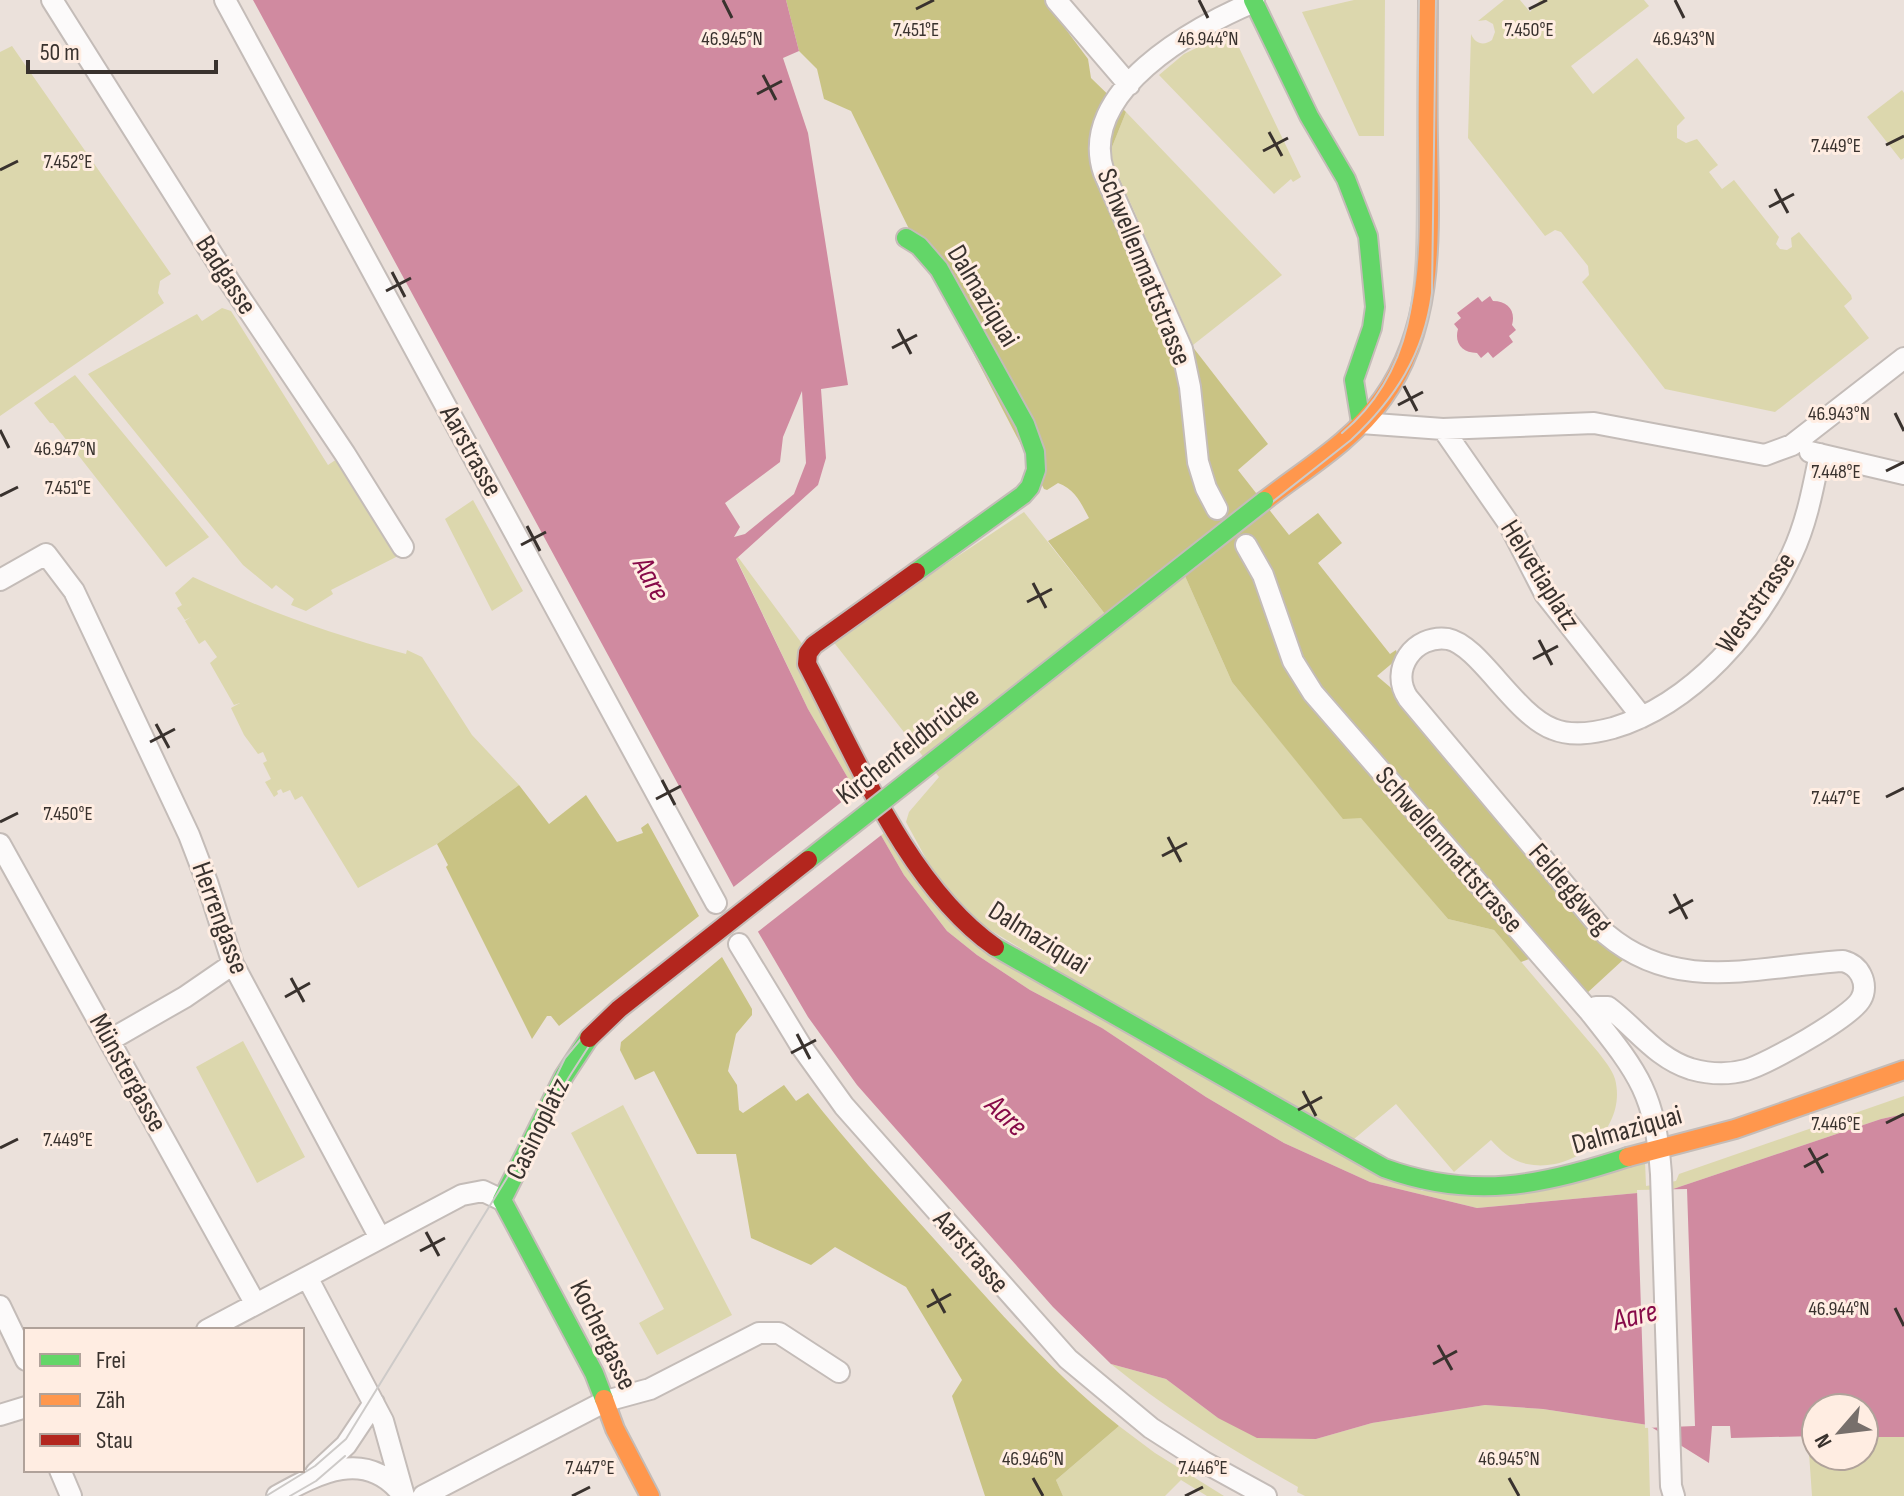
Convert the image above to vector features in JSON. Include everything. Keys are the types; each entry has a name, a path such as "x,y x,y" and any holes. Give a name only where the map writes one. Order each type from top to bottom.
{"street":[{"name":"Badgasse","path":"52,0 229,281 403,547"},
{"name":"Aarstrasse","path":"225,0 716,903"},
{"path":"1056,0 1129,85"},
{"path":"1254,1 1309,116 1331,149 1360,209 1372,260 1374,317 1354,380 1361,423"},
{"name":"Schwellenmattstrasse","path":"1217,509 1198,462 1190,387 1182,349 1101,166 1099,146 1105,124 1129,85 1174,44 1254,1"},
{"path":"1361,423 1398,376 1415,341 1424,295 1429,251 1428,137 1433,3"},
{"name":"Dalmaziquai","path":"906,238 919,246 939,269 1025,424 1034,450 1036,475 1031,488 1023,495 814,645 808,653 807,664 899,839 943,900 970,930 1000,951 1384,1168 1451,1186 1499,1187 1571,1176 1659,1148 1735,1129 1904,1070"},
{"path":"1361,423 1443,429 1588,423 1645,431 1760,455 1787,448 1904,358"},
{"name":"Kirchenfeldbrücke","path":"589,1038 619,1009 1361,423"},
{"name":"Helvetiaplatz","path":"1443,429 1509,524 1545,594 1642,717"},
{"path":"1787,448 1904,474"},
{"name":"Weststrasse","path":"1642,717 1672,699 1708,670 1756,614 1781,576 1801,534 1820,454"},
{"name":"Schwellenmattstrasse","path":"1246,545 1263,575 1293,661 1313,693 1590,1012 1638,1074 1653,1110 1659,1148 1672,1493"},
{"name":"Herrengasse","path":"0,580 46,554 74,591 189,835 233,964 380,1238"},
{"name":"Feldeggweg","path":"1590,1012 1596,1007 1608,1007 1668,1059 1692,1069 1721,1073 1746,1070 1777,1056 1852,1009 1864,991 1858,970 1843,961 1690,972 1655,965 1622,947 1606,934 1408,698 1401,686 1400,671 1415,649 1427,642 1447,639 1469,650 1519,706 1553,729 1587,733 1642,717"},
{"name":"Münstergasse","path":"0,844 255,1303"},
{"name":"Aarstrasse","path":"739,944 801,1046 844,1106 1052,1342 1096,1384 1151,1428 1266,1496"},
{"path":"110,1040 185,997 233,964"},
{"name":"Casinoplatz","path":"211,1328 462,1195 483,1191 502,1200 526,1159 563,1075 589,1038"},
{"name":"Kochergasse","path":"502,1200 594,1373 615,1429 650,1496"},
{"path":"307,1277 383,1421 404,1496"},
{"path":"0,1306 24,1356"},
{"path":"423,1496 606,1401 650,1389 747,1337 765,1332 779,1333 839,1372"},
{"path":"277,1496 333,1459 374,1403"},
{"path":"0,1415 24,1408"},
{"path":"305,1480 335,1469 356,1468 385,1477 404,1496"},
{"path":"61,1472 71,1496"}],"shaded area":[{"path":"786,0 1044,0 1088,59 1091,78 1126,112 1112,147 1112,161 1192,346 1268,444 1238,470 1289,535 1318,513 1342,543 1318,563 1390,654 1396,650 1396,660 1377,676 1390,687 1604,942 1624,959 1586,994 1590,999 1575,1011 1529,959 1521,962 1494,930 1448,919 1361,818 1343,819 1232,682 1177,558 1105,614 1048,541 1089,518 1069,489 1058,483 1044,489 851,111 824,99 817,69 799,51"},
{"path":"1354,0 1385,0 1384,136 1359,136 1302,12"},
{"path":"1504,0 1520,0 1530,12 1540,0 1644,0 1649,6 1571,66 1593,94 1637,58 1685,118 1677,126 1677,138 1686,143 1697,139 1718,165 1709,172 1722,189 1734,180 1779,237 1776,244 1780,249 1792,247 1791,238 1799,232 1851,295 1852,299 1844,306 1869,338 1775,412 1665,389 1582,282 1589,275 1588,266 1561,232 1555,230 1545,236 1468,138 1471,34 1480,43 1492,40 1495,32 1493,24 1486,20 1478,21"},
{"path":"1231,31 1301,177 1293,182 1291,179 1274,194 1159,75 1184,54"},
{"path":"12,46 171,274 160,281 158,293 164,303 0,416 0,52"},
{"path":"1902,90 1904,158 1901,160 1867,117"},
{"path":"1126,112 1282,275 1193,345 1112,161 1112,147"},
{"path":"222,308 231,311 328,465 337,459 402,554 331,590 333,594 306,611 291,605 294,599 276,585 272,589 243,565 88,374 197,314 202,321"},
{"path":"75,375 209,537 166,567 34,403"},
{"path":"473,500 523,591 492,611 445,519"},
{"path":"1024,512 1105,614 1177,558 1232,682 1343,818 1361,817 1448,919 1494,930 1608,1065 1615,1079 1617,1097 1606,1130 1594,1144 1563,1162 1545,1165 1516,1161 1491,1140 1454,1172 1396,1104 1354,1139 990,933 936,877 906,822 909,812 939,777 832,640"},
{"path":"738,557 806,649 921,888 1422,1191 1645,1161 1646,1186 1676,1181 1679,1174 1904,1096 1904,1114 1670,1190 1477,1208 1370,1182 1284,1143 1206,1097 1102,1028 1030,990 947,931 904,875 808,709"},
{"path":"193,577 324,630 406,654 407,650 422,657 472,735 519,785 437,844 358,888 302,796 295,800 290,790 283,793 281,789 274,797 265,782 271,779 263,763 267,761 263,752 258,754 244,735 231,708 240,703 234,705 210,663 217,657 205,640 199,644 185,621 191,617 185,620 177,608 182,605 175,593"},
{"path":"519,785 549,824 586,795 617,842 643,833 641,828 648,823 699,916 559,1026 551,1016 547,1016 532,1039 437,844"},
{"path":"722,957 752,1009 752,1015 736,1034 728,1071 737,1085 739,1110 743,1113 784,1085 796,1101 808,1093 870,1168 1001,1313 1069,1383 1119,1426 1056,1480 1063,1496 985,1496 952,1396 962,1380 906,1287 835,1247 811,1265 751,1238 736,1154 697,1154 654,1071 635,1080 620,1050 621,1042"},
{"path":"243,1041 305,1157 257,1183 196,1067"},
{"path":"623,1105 732,1315 657,1355 639,1323 664,1309 571,1133"},
{"path":"1904,1314 1904,1496 1812,1496 1810,1472 1880,1472 1880,1392 1805,1392 1803,1366"},
{"path":"1111,1364 1166,1379 1218,1418 1316,1439 1372,1423 1485,1405 1543,1409 1648,1425 1650,1496 1305,1496 1297,1492 1298,1487 1202,1430"},
{"path":"1119,1426 1155,1453 1224,1496 1207,1496 1181,1480 1165,1496 1063,1496 1056,1480"}],"water":[{"name":"Aare","path":"253,0 786,0 799,51 783,58 808,133 848,385 821,389 826,458 818,485 736,559 808,709 904,875 947,931 1030,990 1102,1028 1206,1097 1284,1143 1370,1182 1477,1208 1670,1190 1904,1114 1904,1437 1880,1437 1880,1392 1800,1392 1800,1436 1731,1438 1730,1426 1712,1426 1709,1463 1648,1425 1543,1409 1485,1405 1372,1423 1316,1439 1257,1438 1218,1418 1166,1379 1111,1364 1053,1307 857,1085 808,1017 757,930","holes":["802,391 806,463 794,494 745,534 734,537 740,527 725,503 780,462 783,437"]},
{"path":"1490,296 1493,301 1510,308 1512,325 1516,330 1509,336 1513,342 1493,358 1488,352 1481,358 1460,346 1458,329 1454,324 1461,318 1457,313 1478,297 1482,302"}],"pier":[{"path":"858,789 884,833 755,934 731,889"},
{"path":"1687,1189 1695,1426 1645,1428 1637,1190"}],"tram line":[{"path":"1342,433 1369,406 1388,377 1402,345 1410,313 1416,244 1419,0"},
{"path":"266,1496 315,1466 346,1439 571,1074 589,1046 609,1025 1351,440 1394,392 1422,336 1432,293 1436,0"},
{"path":"547,1095 565,1058 590,1028"},
{"path":"290,1496 316,1481 345,1456"}],"traffic: fast":[{"path":"1253,0 1309,116 1346,179 1368,236 1375,307 1372,328 1354,380 1361,423"},
{"path":"906,238 919,246 939,269 1025,424 1035,452 1036,470 1030,487 1023,495 916,572"},
{"path":"808,860 1264,501"},
{"path":"995,947 1384,1168 1447,1184 1506,1185 1536,1182 1628,1157"},
{"path":"589,1038 564,1076 502,1200 594,1373 604,1399"}],"traffic: slow":[{"path":"1264,501 1358,428 1383,398 1413,338 1426,274 1428,240 1428,0"},
{"path":"1628,1157 1735,1129 1904,1070"},
{"path":"604,1399 615,1429 650,1496"}],"traffic: jam":[{"path":"916,572 814,645 808,653 807,664 865,778 910,855 964,921 995,947"},
{"path":"589,1038 619,1009 808,860"}]}
